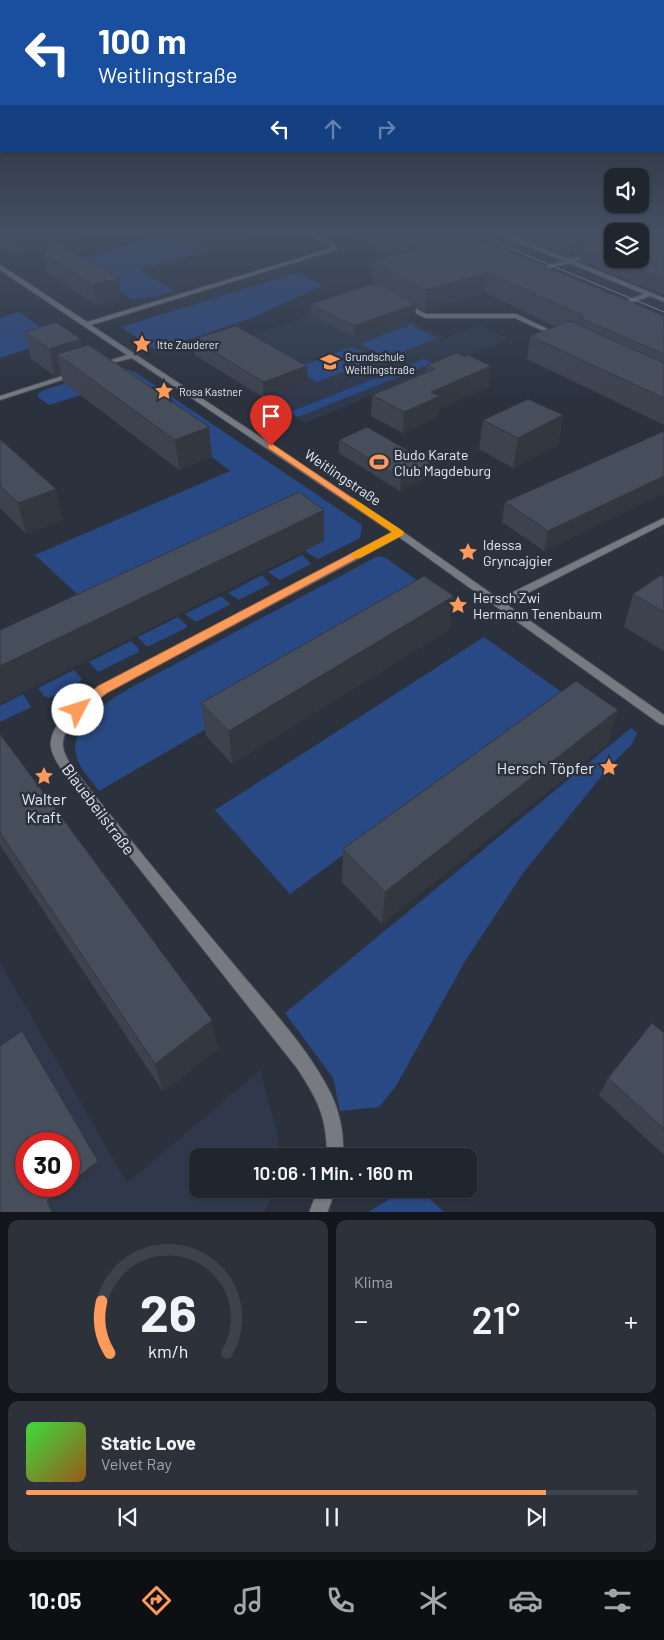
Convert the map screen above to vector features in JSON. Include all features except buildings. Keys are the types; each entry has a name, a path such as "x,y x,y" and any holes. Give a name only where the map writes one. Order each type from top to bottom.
{"street":[{"name":"Weitlingstraße","path":"34,289 399,533 664,721"},
{"path":"88,324 204,289"},
{"path":"640,289 664,300"},
{"path":"622,311 613,307 651,293"},
{"path":"392,298 425,316 516,316 562,338"},
{"path":"94,368 134,355"},
{"path":"0,398 85,370"},
{"path":"499,603 664,522"},
{"name":"Blauebeilstraße","path":"335,1148 331,1115 322,1094 311,1076 272,1024 67,769 60,756 57,742 58,737 72,716 102,690 399,533"},
{"path":"318,1212 323,1198"}],"shaded area":[{"path":"116,289 171,289 175,291 144,299 141,297 134,300"},
{"path":"246,289 315,289 252,318 167,347 166,350 159,352 121,327"},
{"name":"Grundschule Weitlingstraße","path":"362,298 446,338 478,325 509,339 305,423 195,355"},
{"path":"19,312 57,339 0,358 0,318"},
{"path":"410,325 437,338 388,358 360,344"},
{"path":"352,347 376,359 317,382 293,369"},
{"path":"424,359 433,363 298,417 290,412"},
{"path":"122,368 135,372 362,525 360,538 318,559 305,551 103,618 35,555 230,471 212,457 81,395 49,405 37,396 44,390 106,370"},
{"path":"302,555 311,564 280,580 268,572"},
{"path":"378,556 386,558 437,595 99,791 80,765 76,755 76,744 85,724 103,706 132,687"},
{"path":"262,575 270,584 239,600 228,593"},
{"path":"221,596 230,604 196,622 185,614"},
{"path":"178,617 187,626 186,628 149,646 146,646 138,637"},
{"path":"484,637 563,693 290,894 215,810"},
{"path":"131,641 139,649 139,652 100,671 97,671 89,662"},
{"path":"74,670 82,679 81,681 49,698 44,696 38,688"},
{"path":"23,694 31,707 0,722 0,706"},
{"path":"631,728 637,733 632,744 609,767 523,873 464,963 396,1086 379,1107 340,1111 333,1078 285,1013"},
{"path":"0,962 127,1183 260,1070 277,1132 278,1148 189,1148 189,1198 271,1198 264,1212 0,1212"},
{"path":"391,1198 429,1198 444,1212 368,1212"}],"tram line":[{"path":"607,289 664,312"}],"slow traffic":[{"path":"353,501 399,533 356,555"}],"place":[{"name":"ltte Zauderer","path":"142,344"},
{"name":"Grundschule Weitlingstraße","path":"330,362"},
{"name":"Rosa Kastner","path":"164,391"},
{"name":"Budo Karate Club Magdeburg","path":"379,462"},
{"name":"ldessa Gryncajgier","path":"468,552"},
{"name":"Hersch Zwi Hermann Tenenbaum","path":"458,605"},
{"name":"Hersch Töpfer","path":"609,767"},
{"name":"Walter Kraft","path":"44,776"}],"route":[{"path":"78,710 90,698 102,690 399,533 271,446"}]}
